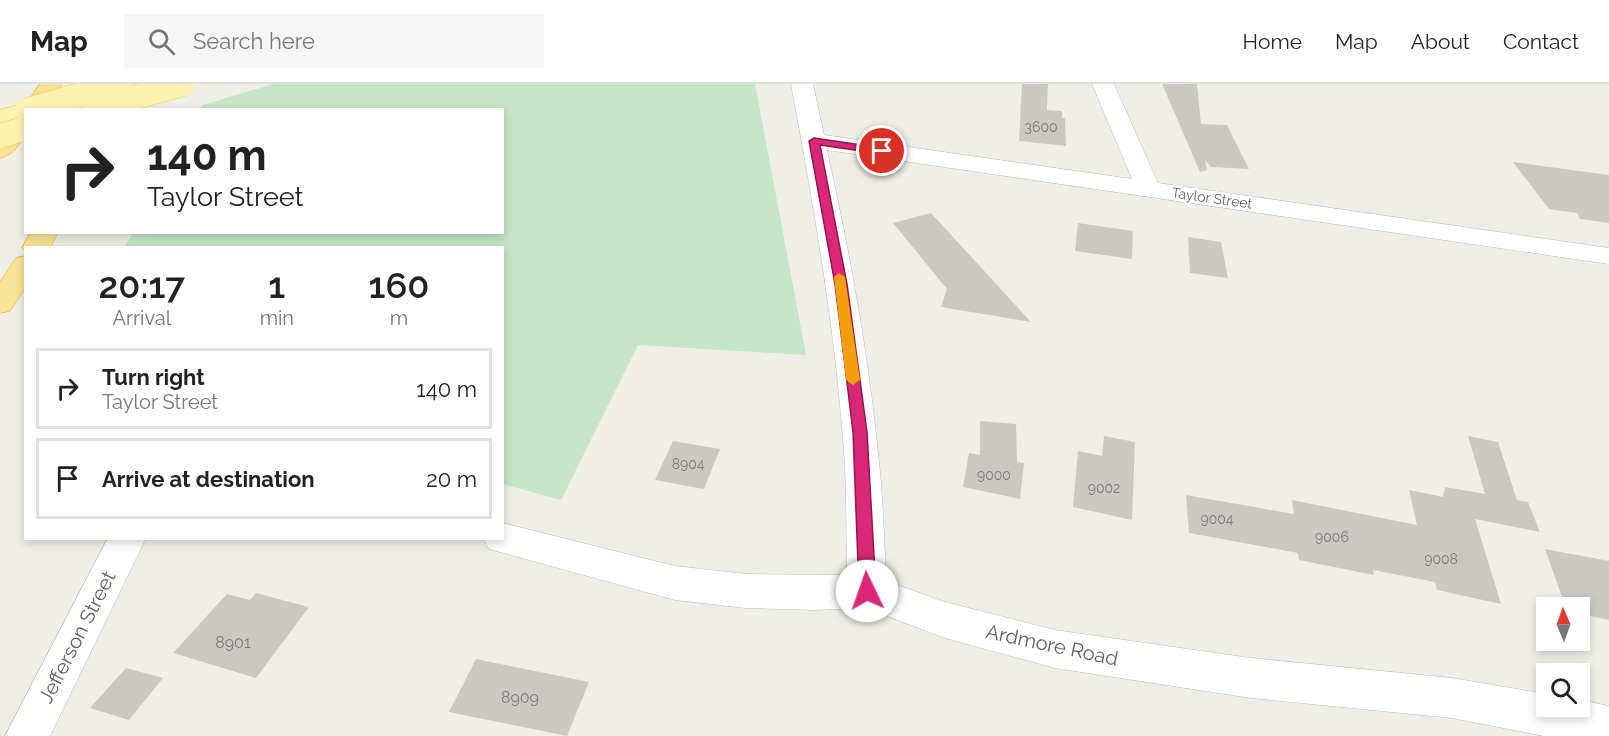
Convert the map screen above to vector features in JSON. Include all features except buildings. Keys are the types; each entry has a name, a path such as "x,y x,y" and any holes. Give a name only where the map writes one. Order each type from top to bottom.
{"highway":[{"path":"33,108 51,84"},
{"path":"122,108 137,84"},
{"path":"0,151 24,120"},
{"path":"0,304 24,267"}],"main road":[{"path":"33,108 119,84"},
{"path":"99,108 183,84"},
{"path":"0,117 24,111"},
{"path":"0,135 24,129"}],"street":[{"path":"802,84 841,284 860,432 867,591"},
{"path":"1103,84 1148,189"},
{"name":"Taylor Street","path":"814,141 1609,256"},
{"name":"Ardmore Road","path":"504,539 675,584 757,592 867,591 945,620 1055,649 1251,678 1452,698 1609,727"},
{"name":"Jefferson Street","path":"27,736 126,540"}],"green space":[{"path":"273,84 755,84 806,355 638,345 561,500 504,484 504,246 126,246 132,234 504,234 504,108 201,108 203,105"}],"slow traffic":[{"path":"839,277 853,380"}],"route":[{"path":"867,591 860,432 841,284 814,141 882,151"}]}
